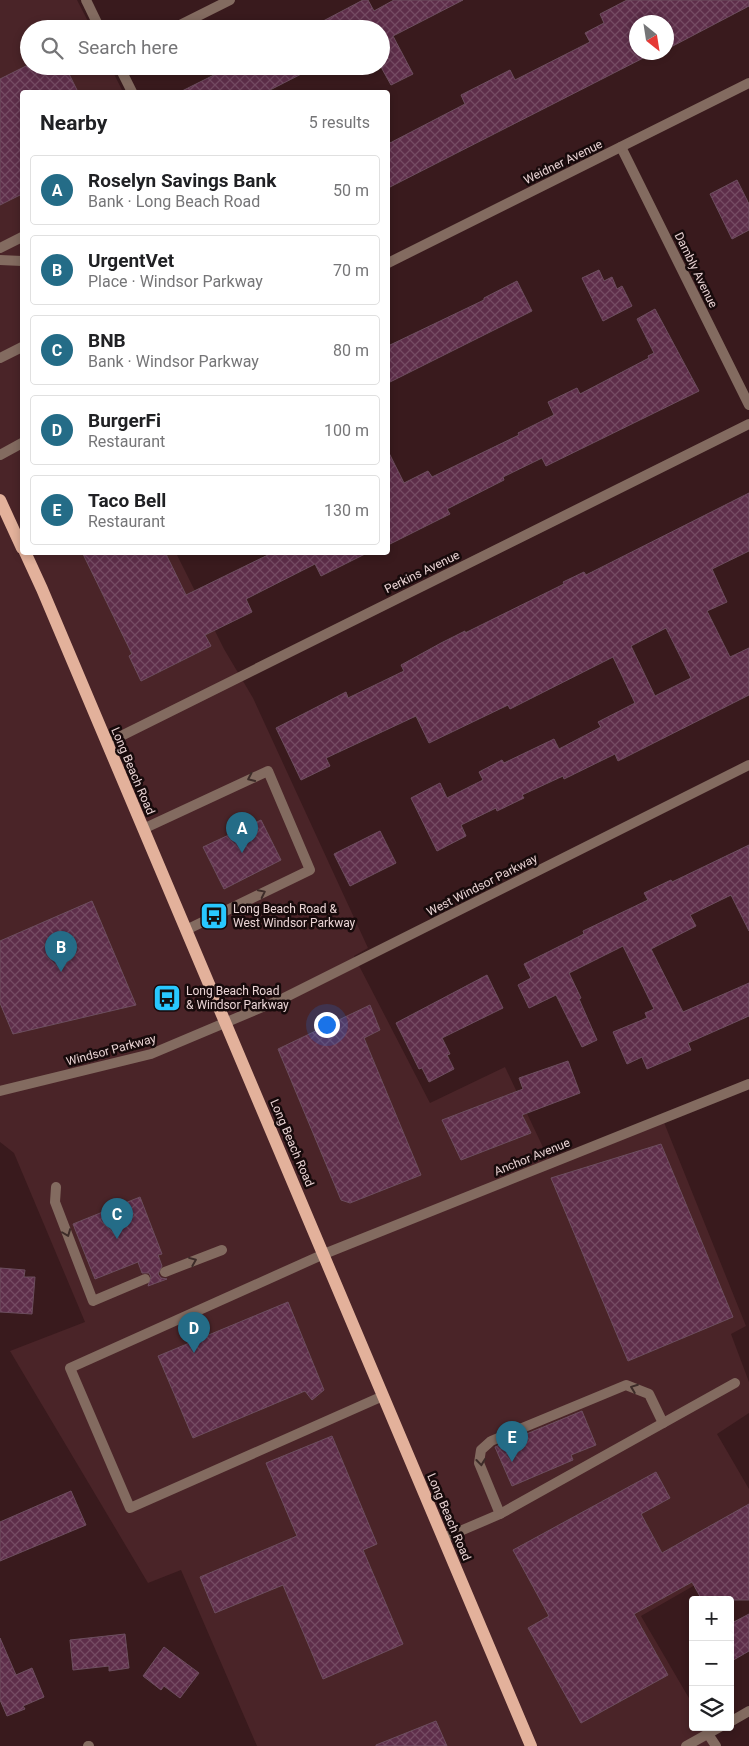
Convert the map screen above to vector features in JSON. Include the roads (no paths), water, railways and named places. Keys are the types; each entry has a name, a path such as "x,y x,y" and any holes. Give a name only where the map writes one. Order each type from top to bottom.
{"main road":[{"path":"0,500 20,544"},
{"name":"Long Beach Road","path":"26,555 531,1746"}],"street":[{"path":"86,0 96,20"},
{"path":"190,20 230,0"},
{"path":"124,75 131,90"},
{"name":"Weidner Avenue","path":"390,262 749,83"},
{"name":"Dambly Avenue","path":"621,147 749,405"},
{"path":"0,248 20,238"},
{"path":"0,260 20,261"},
{"path":"0,358 20,348"},
{"name":"Perkins Avenue","path":"107,743 749,424"},
{"path":"0,454 20,444"},
{"name":"West Windsor Parkway","path":"226,1023 284,998 749,766"},
{"path":"143,829 268,771 310,870 186,930"},
{"name":"Windsor Parkway","path":"0,1090 151,1054 226,1023"},
{"name":"Anchor Avenue","path":"384,1396 130,1508 70,1368 324,1254 749,1084"},
{"path":"56,1187 55,1202 93,1301 145,1280"},
{"path":"165,1272 222,1250"},
{"path":"444,1538 500,1514 735,1383"},
{"path":"500,1514 479,1463 481,1450 491,1441 626,1385 649,1394 663,1423"},
{"path":"734,1720 749,1711"},
{"path":"686,1746 713,1731"},
{"path":"708,1734 716,1746"}],"place":[{"name":"Roselyn Savings Bank","path":"242,853"},
{"name":"Long Beach Road & West Windsor Parkway","path":"214,916"},
{"name":"UrgentVet","path":"61,972"},
{"name":"Long Beach Road & Windsor Parkway","path":"167,998"},
{"name":"BNB","path":"117,1239"},
{"name":"BurgerFi","path":"194,1353"},
{"name":"Taco Bell","path":"512,1462"}]}
